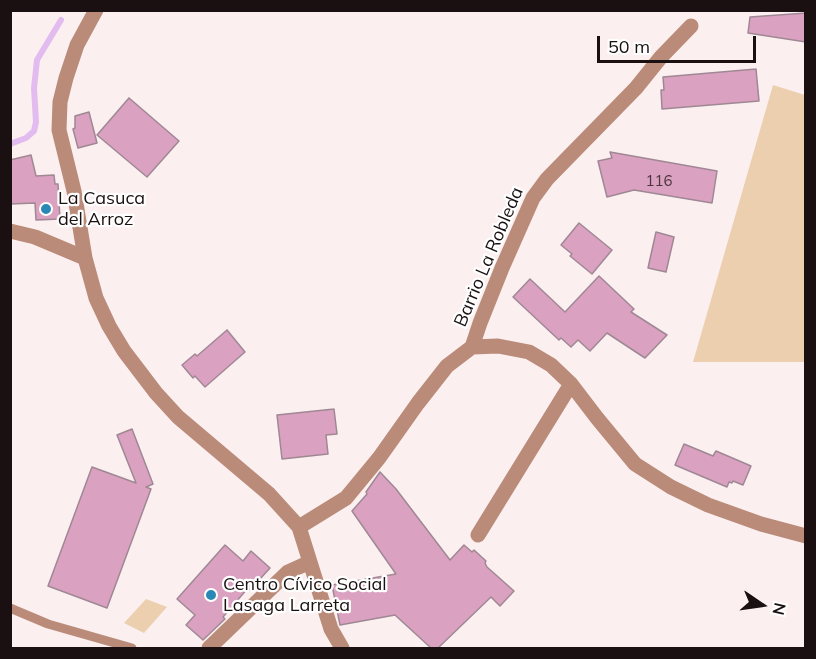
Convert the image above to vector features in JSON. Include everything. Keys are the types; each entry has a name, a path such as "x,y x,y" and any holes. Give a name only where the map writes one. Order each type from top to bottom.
{"street":[{"path":"96,10 77,45 66,78 60,102 59,130 74,191 85,258 96,298 109,327 124,351 156,393 178,417 270,494 299,527 331,629 342,648"},
{"name":"Barrio La Robleda","path":"472,348 498,276 533,198 547,179 636,88 661,57 691,26"},
{"path":"10,231 35,237 85,258"},
{"name":"Barrio La Robleda","path":"299,527 346,498 379,458 447,366 472,348 498,346 529,352 551,365 571,384 635,464 671,487 708,505 760,524 806,536"},
{"path":"478,535 571,384"},
{"path":"209,648 288,572 310,562"}],"lane":[{"path":"10,608 48,624 132,648"}],"shaded area":[{"path":"773,85 805,95 805,362 693,362"},
{"path":"146,599 167,607 144,633 124,623"}],"building":[{"path":"806,13 806,42 748,33 750,17"},
{"path":"756,69 759,101 662,109 663,77"},
{"path":"129,98 179,141 147,177 97,135"},
{"path":"89,112 97,143 78,148 73,129 75,128 75,116"},
{"path":"610,152 717,171 712,203 634,190 607,197 598,161 612,158"},
{"path":"31,155 36,176 54,175 55,184 58,184 60,219 36,220 35,203 10,204 10,160"},
{"path":"579,223 612,250 592,274 570,256 572,254 561,245"},
{"path":"656,232 674,237 666,272 648,268"},
{"path":"599,276 634,309 631,312 667,335 645,358 607,333 590,351 578,340 571,347 561,338 559,340 513,297 530,279 565,312"},
{"path":"227,330 245,352 205,387 182,365 195,354 197,356"},
{"path":"334,409 337,434 326,435 328,454 282,459 277,415"},
{"path":"132,429 153,484 146,487 151,489 107,608 48,586 92,467 136,483 117,435"},
{"path":"684,444 713,456 716,451 751,466 743,485 733,481 729,482 727,487 675,465"},
{"path":"380,472 396,489 450,560 464,545 472,552 474,550 486,561 487,567 514,591 500,606 491,597 438,648 431,648 395,615 340,625 332,585 396,574 352,511 367,494 366,492"},
{"name":"Centro Cívico Social Lasaga Larreta","path":"225,545 243,561 251,551 270,568 250,590 248,588 223,617 225,619 203,640 186,625 195,615 177,599"}],"waterway":[{"path":"10,144 26,138 34,131 36,122 34,88 37,60 61,20"}],"place":[{"name":"La Casuca del Arroz","path":"46,209"},
{"name":"Centro Cívico Social Lasaga Larreta","path":"211,595"}]}
